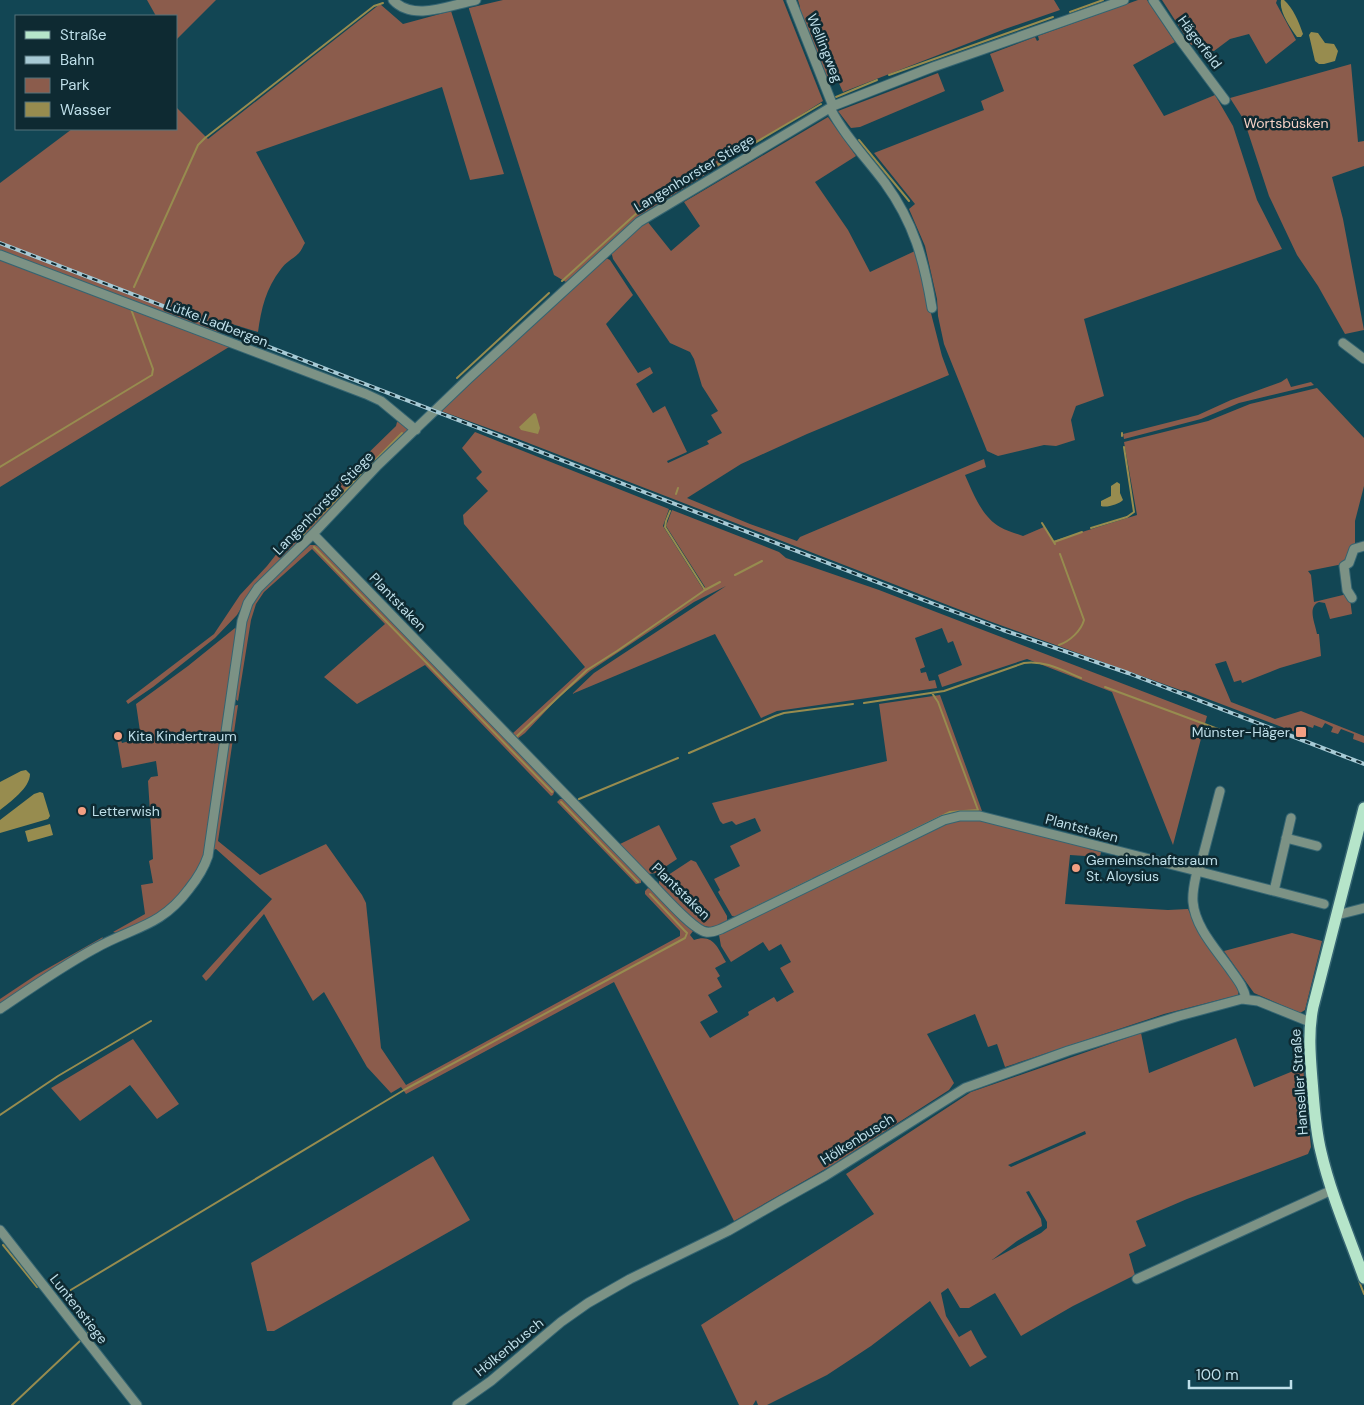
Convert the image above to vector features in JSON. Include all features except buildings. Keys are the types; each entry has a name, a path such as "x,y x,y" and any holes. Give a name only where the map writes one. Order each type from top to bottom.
{"main road":[{"name":"Hanseller Straße","path":"1364,808 1310,1022 1310,1047 1318,1135 1324,1167 1364,1278"}],"street":[{"path":"393,0 404,9 417,12 476,0"},
{"name":"Wellingweg","path":"791,0 832,107"},
{"name":"Langenhorster Stiege","path":"0,1009 95,948 163,916 178,903 195,882 205,863 209,849 244,614 248,602 258,588 314,534 378,465 469,378 639,222 832,107 934,67 1124,0"},
{"name":"Hägerfeld","path":"1153,0 1225,100"},
{"path":"832,107 886,184 906,217 923,260 932,308"},
{"name":"Lütke Ladbergen","path":"0,254 366,394 381,401 416,430"},
{"path":"1344,343 1364,359"},
{"name":"Plantstaken","path":"314,534 650,882 694,926 704,932 721,929 936,823 960,816 990,819 1324,904"},
{"path":"1352,598 1347,590 1344,566 1349,563 1354,549 1364,546"},
{"path":"1220,791 1198,871 1193,901 1198,920 1209,940 1242,985 1246,999"},
{"path":"1274,891 1291,818"},
{"path":"1286,838 1317,846"},
{"path":"1337,913 1341,914 1364,908"},
{"name":"Hölkenbusch","path":"457,1405 491,1381 561,1322 588,1303 630,1279 728,1231 825,1176 959,1091 989,1079 1135,1030 1202,1009 1246,999 1258,1001 1310,1022"},
{"path":"1137,1279 1332,1190"},
{"name":"Luntenstiege","path":"0,1230 137,1405"}],"green space":[{"path":"147,0 216,0 178,38 178,15 155,15"},
{"path":"503,0 783,0 823,101 639,216 566,282 554,275 469,9"},
{"path":"798,0 1054,0 1060,10 1005,29 843,92 837,79 833,82 827,80 799,10"},
{"path":"1138,0 1147,0 1175,42 1133,65 1164,116 1215,95 1233,126 1257,200 1282,249 1084,319 1104,396 1076,406 1071,420 1075,440 1056,446 1044,445 998,456 987,451 944,344 938,316 937,299 925,246 909,209 915,204 874,153 984,110 981,101 1004,91 990,54 1035,37 1037,41 1039,40 1038,36"},
{"path":"1162,0 1277,0 1276,3 1296,40 1266,64 1249,34 1230,39 1214,51 1198,49 1195,44 1191,45"},
{"path":"380,4 403,24 451,11 504,174 470,180 442,87 256,152 305,243 299,253 276,276 268,291 258,332 232,324 209,339 229,347 0,487 0,183 71,130 178,130 178,109 208,139"},
{"name":"Wortsbüsken","path":"1351,64 1358,142 1364,141 1364,166 1332,177 1343,219 1364,330 1345,334 1318,286 1297,255 1269,196 1244,120 1230,98"},
{"path":"938,73 945,91 860,127 851,128 838,111"},
{"path":"828,117 856,156 815,182 848,230 870,272 915,251 942,356 949,375 807,434 741,464 687,498 797,541 800,537 984,459 986,467 965,475 979,504 988,517 1000,527 1023,536 1044,527 1053,541 1137,515 1124,442 1208,421 1250,404 1317,388 1364,438 1364,486 1355,521 1355,546 1349,558 1343,564 1308,571 1311,575 1314,602 1347,594 1350,599 1352,614 1330,619 1325,603 1319,602 1315,604 1313,616 1317,634 1319,634 1321,656 1280,668 1242,683 1241,680 1234,682 1226,661 1215,664 1231,702 1275,719 1301,711 1364,736 1364,743 1353,739 1354,734 1341,729 1338,734 1331,732 1333,727 1325,723 1322,728 1314,725 1313,728 1307,726 1303,735 1184,690 989,621 441,411 606,258 610,260 633,295 606,324 638,373 650,367 653,373 636,384 653,413 665,406 687,452 667,461 668,463 709,444 707,441 722,433 711,415 718,411 702,386 694,359 690,352 670,343 613,259 611,251 647,221 671,251 700,226 684,202"},
{"path":"1287,378 1291,387 1311,382 1314,385 1239,403 1201,419 1124,439 1123,434 1198,415"},
{"path":"397,422 404,425 408,432 251,591 237,615 215,638 153,687 128,704 126,701 214,634 240,595 267,566 316,504 396,426"},
{"path":"475,432 669,509 663,526 703,589 705,587 666,526 672,510 779,552 786,558 879,590 1207,716 1173,845 1112,692 1027,659 942,687 938,675 962,665 953,641 948,643 942,628 915,638 925,667 920,669 921,673 926,672 929,681 935,680 937,688 777,711 761,718 715,634 572,694 594,673 726,586 694,602 590,671 558,698 517,739 512,734 585,667 464,524 463,515 488,491 476,478 482,472 462,448"},
{"path":"310,545 322,548 555,790 553,795 551,796 425,665 357,704 324,677 385,624 312,549 264,592 256,604 251,620 238,701 234,698 245,621 256,594"},
{"path":"235,628 238,631 207,848 201,866 171,907 120,934 113,932 145,914 141,885 153,883 149,861 153,859 148,781 151,777 158,776 156,761 122,768 117,739 120,738 122,743 141,738 136,704 188,666"},
{"path":"940,695 982,811 981,813 966,814 737,917 732,916 718,892 720,890 714,879 740,866 730,846 761,831 755,818 736,825 732,821 723,824 712,803 887,761 879,704"},
{"path":"238,705 218,841 260,875 326,844 366,903 381,1048 406,1085 680,936 680,931 645,894 648,888 654,891 693,931 690,935 694,940 701,938 710,940 717,947 726,962 715,968 720,976 717,978 722,987 708,995 718,1012 700,1022 710,1038 749,1015 748,1012 774,997 777,1002 794,992 780,968 791,962 781,944 769,951 763,942 731,962 721,946 719,935 721,932 950,820 974,818 1080,843 1089,849 1101,852 1100,857 1070,855 1065,904 1168,910 1188,909 1200,934 1239,989 1238,995 1164,1014 1005,1067 997,1044 988,1047 975,1014 927,1034 954,1083 949,1090 834,1164 734,1221 614,982 406,1094 401,1087 391,1093 367,1067 324,992 313,1001 264,914 206,981 202,976 272,899 216,849 213,850 204,873 190,894 182,904 163,920 94,953 0,1013 91,953 164,919 188,895 201,875 210,854 232,709 233,706"},
{"path":"560,799 565,799 641,877 641,883 636,884 557,802"},
{"path":"659,825 677,859 656,873 648,874 639,867 620,844"},
{"path":"691,860 696,862 727,916 727,921 717,926 708,927 689,917 659,886 659,881"},
{"path":"1292,933 1322,941 1305,1010 1300,1013 1254,993 1224,951"},
{"path":"103,937 101,941 0,1006 0,999 36,975"},
{"path":"1141,1033 1149,1073 1236,1038 1254,1087 1303,1067 1311,1147 1308,1154 1187,1199 1136,1221 1146,1246 1129,1254 1135,1275 1073,1306 1021,1336 995,1293 969,1308 960,1308 948,1288 941,1293 946,1316 959,1337 971,1330 987,1357 970,1367 930,1301 871,1346 827,1375 767,1405 758,1405 756,1400 753,1405 739,1405 701,1325 874,1214 846,1174 971,1092","holes":["1085,1131 1086,1134 1011,1167 1008,1165","1029,1191 1047,1222 1047,1228 992,1260 1017,1241 1042,1226 1041,1219 1026,1192"]},
{"path":"133,1039 179,1104 157,1119 130,1085 80,1121 51,1088"},
{"path":"433,1156 470,1220 274,1331 267,1331 251,1263"}],"water":[{"path":"1281,0 1287,3 1300,25 1303,34 1301,37 1297,37 1286,19"},
{"path":"1311,32 1318,33 1325,43 1334,44 1338,51 1335,61 1319,64 1315,61 1309,35"},
{"path":"534,413 540,428 538,434 521,430 519,427"},
{"path":"1117,482 1120,484 1120,493 1123,500 1113,505 1101,506 1101,501 1111,496 1111,486"},
{"path":"26,770 30,774 27,784 19,794 0,810 0,782"},
{"path":"43,793 50,816 48,819 0,833 0,820 34,794"},
{"path":"50,824 53,835 28,842 25,831"}],"waterway":[{"path":"1070,12 1103,0"},
{"path":"134,287 198,145 374,6 383,3"},
{"path":"889,75 1053,17"},
{"path":"836,97 877,80"},
{"path":"562,281 639,211 821,104"},
{"path":"859,140 909,201"},
{"path":"457,378 549,293"},
{"path":"0,467 152,375 153,369 131,309"},
{"path":"304,536 305,531 402,433"},
{"path":"1091,528 1127,517 1134,512 1124,447"},
{"path":"676,494 678,488"},
{"path":"670,511 665,527 705,590"},
{"path":"1042,523 1055,544"},
{"path":"1054,542 1082,532"},
{"path":"314,547 552,792"},
{"path":"1059,645 1074,635 1084,620 1060,554"},
{"path":"735,575 762,561"},
{"path":"517,736 587,670 705,590 720,582"},
{"path":"864,703 944,691 1031,662 1046,664 1081,678"},
{"path":"1105,687 1226,732"},
{"path":"821,875 950,812 978,810 938,702 932,693"},
{"path":"689,753 784,713 853,704"},
{"path":"579,799 678,758"},
{"path":"561,802 638,882"},
{"path":"754,908 813,879"},
{"path":"86,1335 88,1332 87,1326 66,1297 69,1291 404,1090 685,938 687,933 650,894"},
{"path":"0,1115 58,1076 151,1021"},
{"path":"3,1245 37,1287"},
{"path":"1359,1281 1364,1294"},
{"path":"12,1405 81,1340"}],"railway":[{"path":"0,243 913,596 1003,630 1128,673 1364,764"}],"place":[{"name":"Münster-Häger","path":"1301,732"},
{"name":"Kita Kindertraum","path":"118,736"},
{"name":"Letterwish","path":"82,811"},
{"name":"Gemeinschaftsraum St. Aloysius","path":"1076,868"}]}
